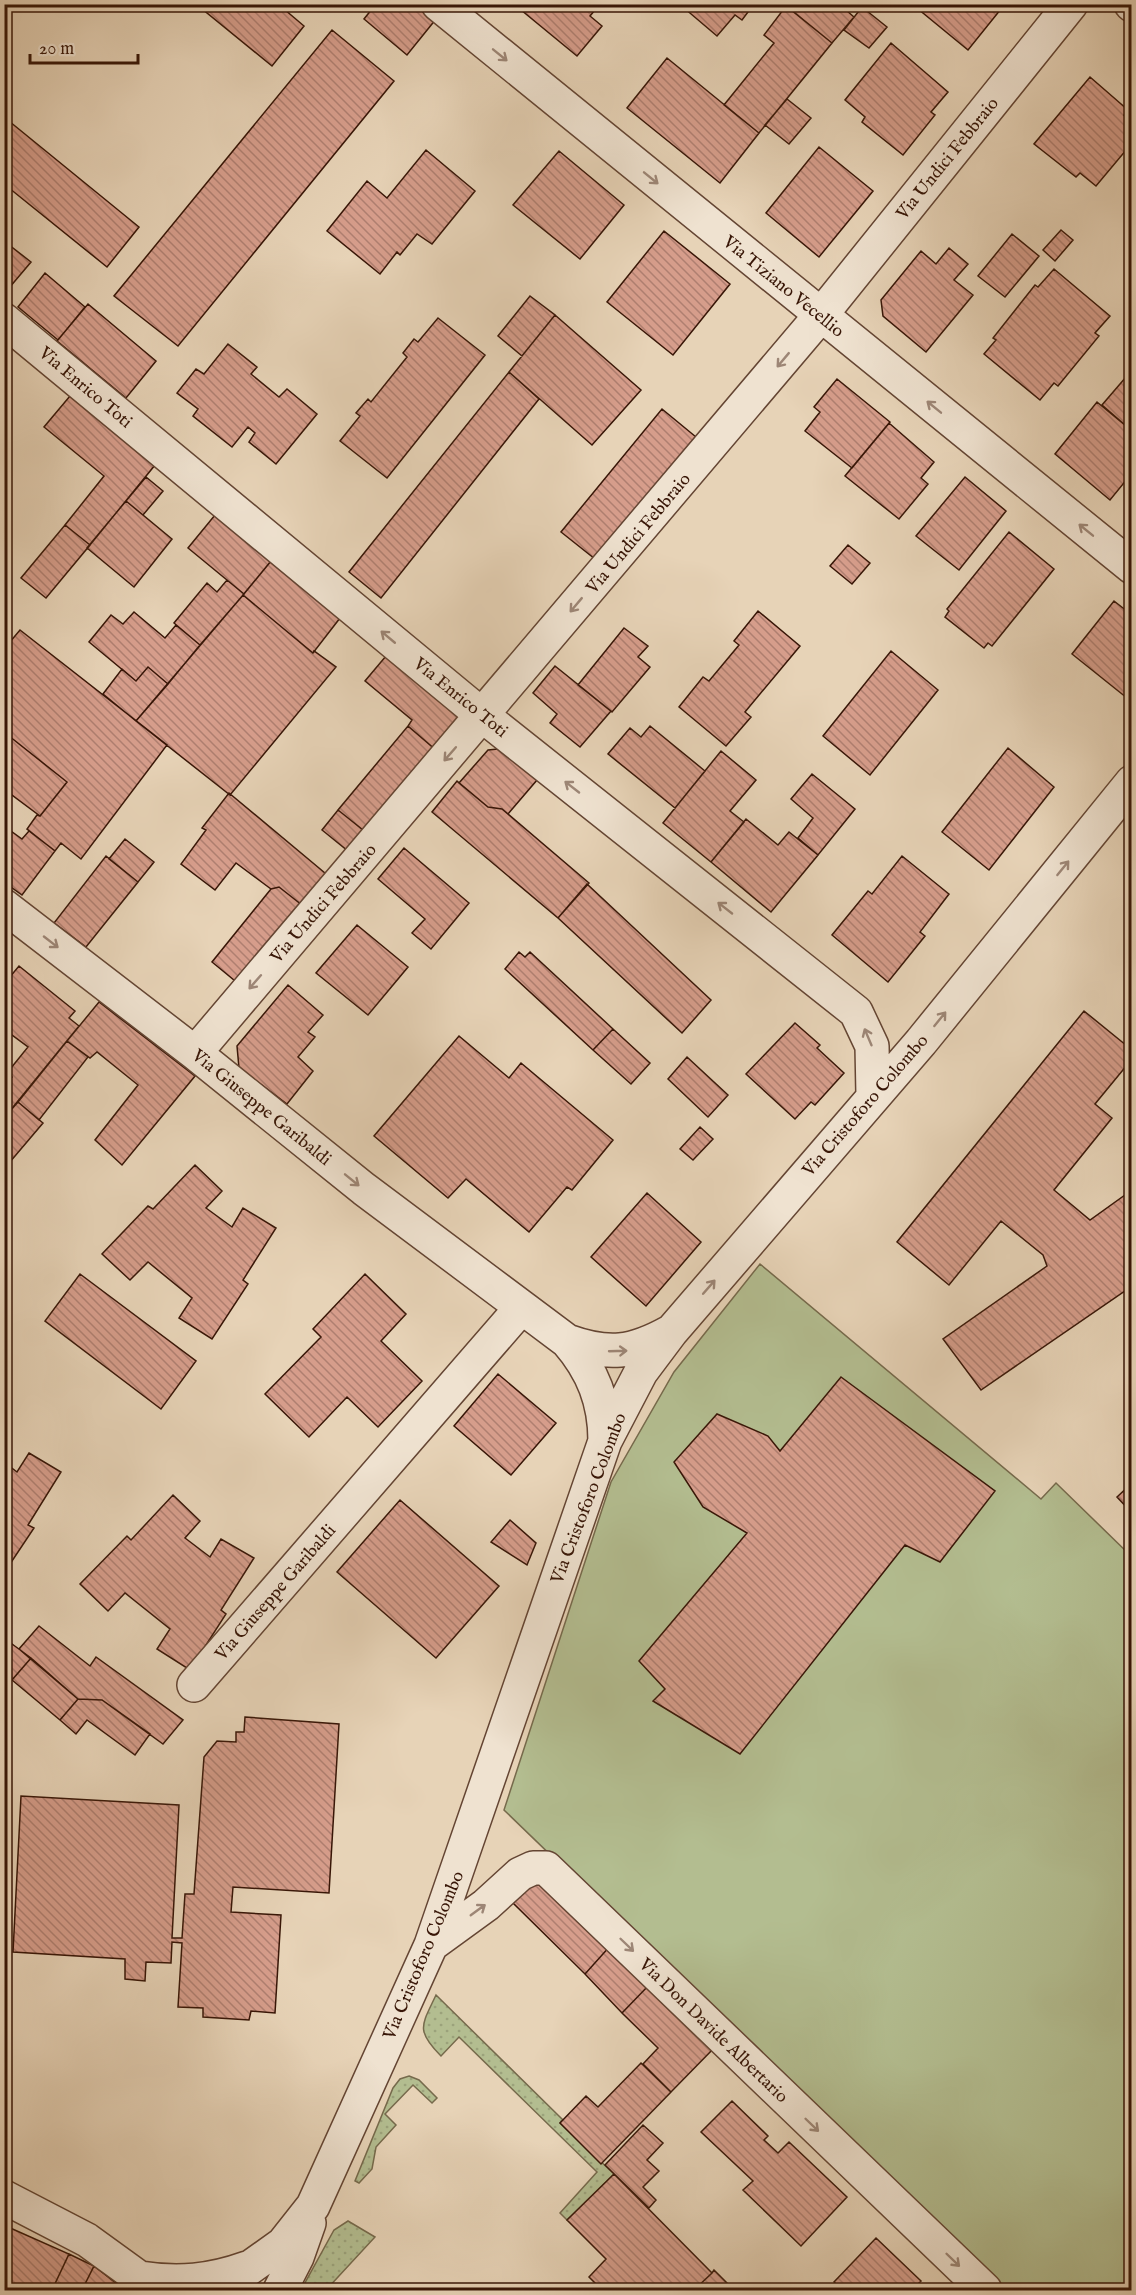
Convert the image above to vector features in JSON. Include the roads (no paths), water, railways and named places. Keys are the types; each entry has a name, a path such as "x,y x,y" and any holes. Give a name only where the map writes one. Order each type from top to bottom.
{"street":[{"name":"Via Undici Febbraio","path":"195,1053 821,315 1071,4"},
{"name":"Via Tiziano Vecellio","path":"458,11 821,315 1131,567"},
{"name":"Via Enrico Toti","path":"4,320 483,716 856,1012 872,1046 873,1095"},
{"name":"Via Cristoforo Colombo","path":"280,2290 297,2257 313,2206 431,1945 605,1441 641,1372 671,1332 921,1042 1131,782"},
{"name":"Via Giuseppe Garibaldi","path":"4,906 195,1053 364,1189 567,1341 585,1362 597,1388 605,1415 605,1441"},
{"name":"Via Giuseppe Garibaldi","path":"194,1685 521,1308"},
{"name":"Via Giuseppe Garibaldi","path":"567,1341 592,1350 623,1352 645,1346 671,1332"},
{"name":"Via Don Davide Albertario","path":"431,1945 486,1905 520,1874 533,1868 546,1868 985,2290"},
{"path":"4,2197 87,2240 148,2284"},
{"name":"Via Cristoforo Colombo","path":"223,2290 283,2244 313,2206"},
{"name":"Via Cristoforo Colombo","path":"148,2284 173,2283 228,2275 249,2268"}]}
